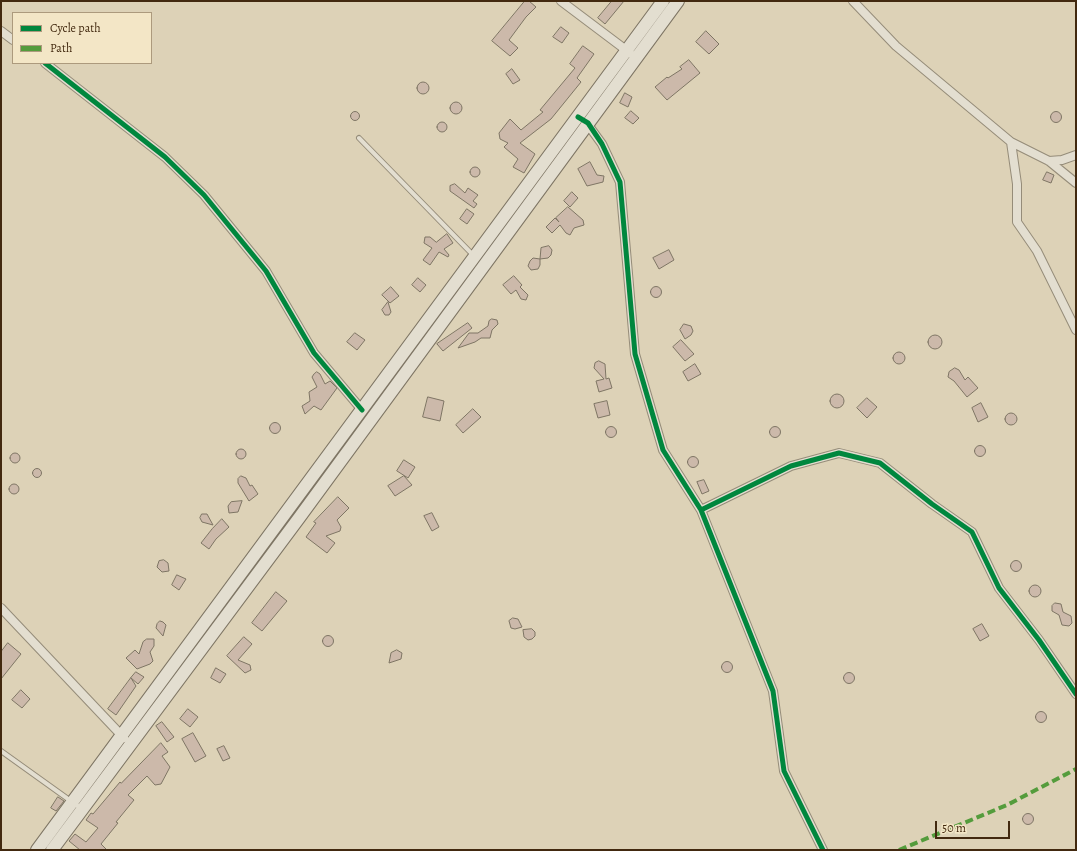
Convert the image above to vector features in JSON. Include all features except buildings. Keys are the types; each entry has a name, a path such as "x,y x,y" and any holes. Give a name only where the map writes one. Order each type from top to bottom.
{"main road":[{"path":"36,850 73,802 127,740 631,54 663,1"},
{"path":"631,54 678,1"},
{"path":"52,850 83,809 127,740 362,410 475,257 583,120"}],"street":[{"path":"561,1 631,54"},
{"path":"853,1 896,46 1011,142 1049,161 1076,183"},
{"path":"1,32 12,39"},
{"path":"46,64 165,157 204,195 266,270 314,353 362,410"},
{"path":"583,120 602,144 620,182 635,354 662,450 701,510 772,691 784,771 823,850"},
{"path":"1011,142 1017,184 1017,222 1037,251 1076,330"},
{"path":"1049,161 1062,160 1076,156"},
{"path":"701,510 791,466 832,454 839,453 880,463 932,504 972,532 999,588 1039,640 1076,694"},
{"path":"1,608 127,740"}],"lane":[{"path":"358,138 475,257"},
{"path":"1,751 83,809"}],"marked path":[{"path":"899,850 1007,805 1076,769"}],"cycle path":[{"path":"46,64 165,157 204,195 266,271 314,353 362,410"},
{"path":"578,117 588,123 602,144 620,182 635,354 663,450 701,510 773,691 784,771 823,850"},
{"path":"701,510 791,466 839,453 880,463 932,504 972,532 999,588 1039,640 1076,694"}]}
